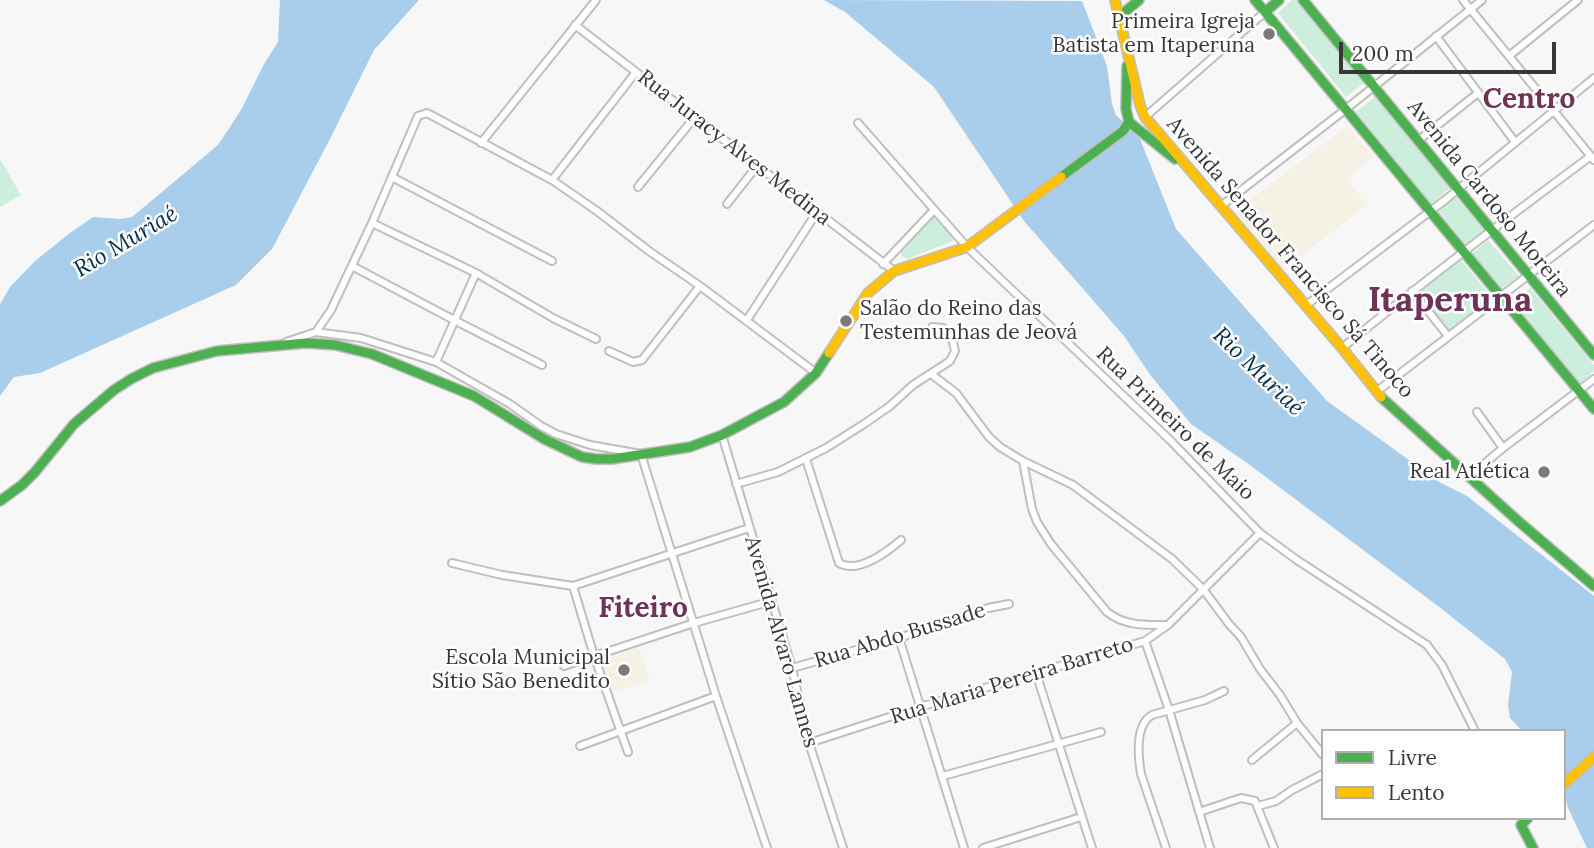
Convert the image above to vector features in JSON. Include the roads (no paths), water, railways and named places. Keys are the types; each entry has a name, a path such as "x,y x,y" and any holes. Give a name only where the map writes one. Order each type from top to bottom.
{"main road":[{"name":"Avenida Senador Francisco Sá Tinoco","path":"1115,0 1145,117 1185,166 1342,348 1376,392 1594,586"},
{"path":"1119,17 1139,0"},
{"path":"1255,0 1594,410"},
{"path":"1265,12 1279,0"},
{"name":"Avenida Cardoso Moreira","path":"1303,0 1594,355"},
{"path":"1128,54 1126,109 1129,122 1185,166"},
{"path":"0,501 35,472 74,424 131,379 153,368 207,354 277,345 335,345 372,354 474,396 544,439 582,457 612,459 691,447 722,435 784,402 816,373 868,293 894,271 967,247 1123,131 1129,122"},
{"path":"1566,782 1594,757"},
{"path":"1522,821 1533,848"}],"street":[{"path":"481,143 596,0"},
{"path":"1342,348 1491,230 1593,158 1463,0"},
{"path":"1221,206 1482,0"},
{"path":"1510,56 1578,0"},
{"path":"1145,117 1265,12"},
{"name":"Rua Juracy Alves Medina","path":"575,25 894,271"},
{"path":"1436,36 1515,142"},
{"path":"552,180 636,72"},
{"path":"1305,306 1430,212 1594,78"},
{"path":"1419,140 1478,93"},
{"path":"316,332 331,310 352,266 418,116 427,113 552,180 701,286 816,373"},
{"path":"638,187 694,118"},
{"name":"Rua Primeiro de Maio","path":"858,123 967,247 1170,440 1260,533 1427,645 1442,665 1474,729"},
{"path":"727,204 757,166"},
{"path":"392,177 552,261"},
{"path":"883,264 934,210"},
{"path":"747,320 817,212"},
{"path":"372,223 476,272 553,318 596,339"},
{"path":"1376,392 1594,225"},
{"path":"352,266 542,365"},
{"path":"436,362 476,272"},
{"path":"609,351 633,362 642,360 701,286"},
{"path":"1412,291 1448,336"},
{"path":"736,484 778,472 826,448 890,406 914,385 950,361 955,351 949,332 943,328 932,327"},
{"path":"277,345 316,332 361,338 436,362 556,434 590,446 641,454 716,696 767,848"},
{"path":"931,374 956,393 989,437 1000,447 1073,485 1163,552 1203,589 1241,638 1297,723 1321,753"},
{"path":"1470,476 1594,379"},
{"path":"1477,412 1503,448"},
{"name":"Avenida Alvaro Lannes","path":"722,435 792,668 809,743 843,848"},
{"path":"806,458 839,564 850,566 870,561 901,540"},
{"path":"1023,461 1037,523 1090,593 1116,619 1126,623 1168,625"},
{"path":"452,563 502,575 573,586 749,528"},
{"name":"Rua Maria Pereira Barreto","path":"809,743 920,707 1145,641 1168,625 1260,533"},
{"path":"573,586 628,752"},
{"path":"564,666 694,623 772,601"},
{"name":"Rua Abdo Bussade","path":"792,668 1009,604"},
{"path":"899,638 964,848"},
{"path":"1145,641 1169,710 1210,848"},
{"path":"1036,673 1092,848"},
{"path":"1166,848 1141,774 1140,734 1145,721 1152,715 1205,700 1224,691"},
{"path":"580,746 716,696"},
{"path":"1252,760 1297,723"},
{"path":"943,776 1101,732"},
{"path":"1258,806 1276,801 1321,775"},
{"path":"1199,812 1241,798 1255,801 1274,848"},
{"path":"983,848 1082,817"}],"water":[{"name":"Rio Muriaé","path":"280,0 419,0 374,50 272,249 236,285 40,373 14,377 0,396 0,304 10,287 36,260 93,217 132,217 218,145 241,110 278,42"},
{"name":"Rio Muriaé","path":"824,0 1082,1 1107,66 1116,115 1140,139 1176,229 1327,401 1441,483 1467,496 1594,596 1594,848 1587,848 1566,800 1566,729 1520,729 1510,718 1508,705 1512,672 1505,659 1247,463 1191,424 1151,376 1124,336 1024,221 934,87 845,12"}],"place":[{"name":"Primeira Igreja Batista em Itaperuna","path":"1269,34"},
{"name":"Salão do Reino das Testemunhas de Jeová","path":"846,321"},
{"name":"Real Atlética","path":"1544,472"},
{"name":"Escola Municipal Sítio São Benedito","path":"624,670"}],"district":[{"name":"Centro","path":"1529,100"},
{"name":"Itaperuna","path":"1450,301"},
{"name":"Fiteiro","path":"643,609"}]}
